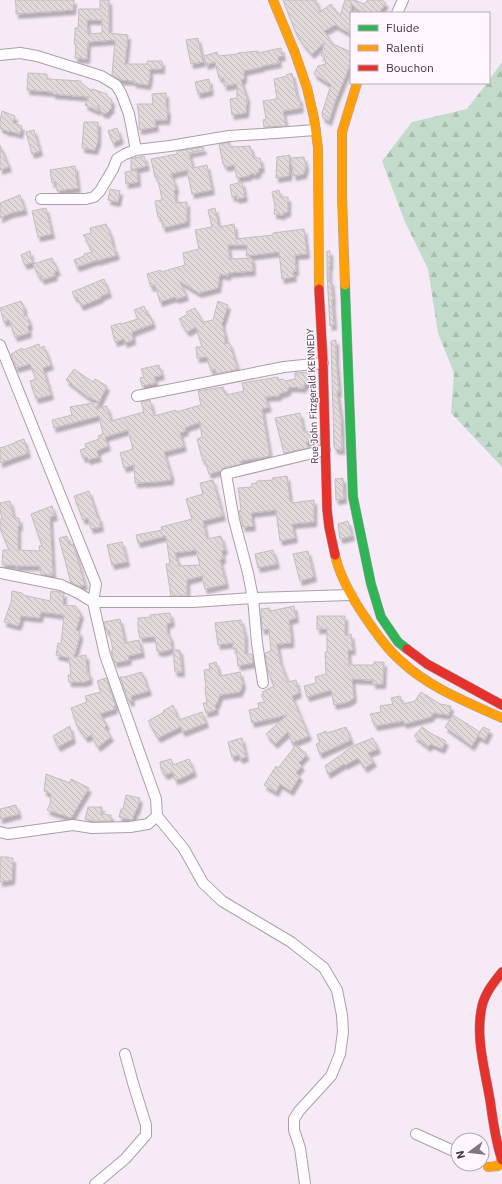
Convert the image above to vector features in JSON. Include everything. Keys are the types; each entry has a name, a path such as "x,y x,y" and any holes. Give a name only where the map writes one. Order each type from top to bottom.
{"street":[{"name":"Rue John Fitzgerald KENNEDY","path":"273,0 295,53 307,88 311,103 318,148 318,273 323,363 325,450 329,530 336,562 351,596 359,609 385,645 401,662 416,674 445,692 502,718"},
{"path":"397,12 403,0"},
{"path":"0,55 20,54 38,56 101,76 116,85 121,93 128,114 136,150"},
{"path":"358,84 342,132 342,196 353,497 371,584 381,617 398,642 427,664 502,705"},
{"path":"41,199 86,199 94,197 100,191 117,159 124,154 136,150 229,136 315,130"},
{"path":"0,345 96,584 93,602 105,655 156,799 157,816 184,849 203,883 222,901 291,942 324,968 337,990 342,1015 343,1032 340,1054 331,1076 299,1111 294,1119 294,1130 300,1148 304,1184"},
{"path":"137,396 284,367 323,363"},
{"path":"263,683 257,643 253,598 234,520 226,474 325,450"},
{"path":"1,573 61,586 78,593 93,602 193,602 253,598 351,596"},
{"path":"0,832 8,834 73,825 92,828 130,827 148,824 157,816"},
{"path":"490,1166 498,1166 502,1159 494,1128 488,1092 480,1037 480,1020 482,1004 490,988 502,972"},
{"path":"95,1184 125,1159 146,1135 146,1125 132,1083 125,1054"},
{"path":"416,1134 450,1150"},
{"path":"490,1169 502,1176"}],"green space":[{"path":"502,62 502,467 451,413 454,373 438,333 428,269 405,222 382,161 412,122 467,109 486,84 490,84 490,79"}],"building":[{"path":"15,0 74,0 73,10 16,14"},
{"path":"100,0 109,0 109,33 128,35 125,64 147,64 147,61 162,61 162,69 150,69 148,85 134,83 134,81 120,80 112,75 115,40 88,42 87,59 75,58 75,28 78,28 79,9 100,9","holes":["87,20 102,20 102,33 88,34"]},
{"path":"283,0 316,0 320,12 331,4 340,16 345,0 354,0 364,4 368,0 382,0 386,3 380,12 361,12 351,4 350,33 335,25 324,31 333,44 350,52 350,65 329,121 323,118 322,113 331,85 314,74 318,66 326,64 324,56 321,56 324,43 312,54 296,33"},
{"path":"198,38 203,62 191,64 186,40"},
{"path":"281,48 283,56 278,57 279,63 244,71 244,79 241,80 247,98 246,113 232,115 230,99 237,98 237,84 224,86 224,78 219,78 215,62 206,65 204,56 217,52 218,56 258,51 258,53"},
{"path":"28,73 47,74 47,79 81,81 81,83 92,91 92,89 107,94 107,96 112,100 111,109 106,114 101,112 98,105 98,111 85,105 89,97 27,90"},
{"path":"292,73 301,108 283,111 286,126 264,127 263,120 266,119 263,101 277,99 274,79 287,76 286,75"},
{"path":"209,79 211,91 198,94 195,82"},
{"path":"166,93 166,106 168,111 167,120 155,120 156,127 139,130 137,104 153,104 152,94"},
{"path":"2,111 15,116 13,123 22,126 20,134 9,132 0,128"},
{"path":"84,122 98,122 98,141 95,150 82,148"},
{"path":"117,128 121,139 113,143 108,131"},
{"path":"34,130 40,151 32,154 26,132"},
{"path":"230,142 230,147 250,146 254,158 260,158 262,168 258,169 259,172 254,175 253,173 248,176 237,178 234,165 226,167 223,164 219,144"},
{"path":"0,145 9,167 0,170"},
{"path":"203,147 204,150 189,153 193,168 207,165 212,190 192,194 187,170 171,174 175,184 176,190 174,190 176,203 187,202 187,222 163,228 162,220 158,217 155,201 162,200 151,159 177,154 177,151"},
{"path":"290,155 289,176 276,178 277,157"},
{"path":"144,156 147,166 131,170 131,159"},
{"path":"304,157 306,166 304,174 294,176 290,158"},
{"path":"75,166 78,188 57,191 56,182 52,183 50,170"},
{"path":"137,170 138,182 126,184 125,172"},
{"path":"242,182 245,197 237,199 236,196 232,197 230,185"},
{"path":"110,189 120,191 118,202 108,200"},
{"path":"279,190 281,197 288,197 288,212 283,213 283,215 274,214 275,206 272,192"},
{"path":"20,195 25,210 11,213 0,218 0,203"},
{"path":"46,208 52,234 38,237 32,211"},
{"path":"215,208 219,227 234,224 236,239 273,235 273,233 304,229 307,254 295,255 296,271 293,271 294,277 282,279 279,252 246,256 247,245 228,245 230,259 252,258 253,271 228,273 228,276 220,274 218,288 199,293 179,281 186,296 176,299 175,297 160,302 155,285 151,287 147,274 161,270 161,272 185,265 183,253 199,249 195,230 212,227 208,210"},
{"path":"106,224 117,255 77,267 74,260 84,256 84,254 92,252 83,235 91,233 90,228"},
{"path":"30,251 34,262 25,265 21,255"},
{"path":"327,251 330,251 329,281 331,281 334,325 330,326 327,273"},
{"path":"52,258 58,271 54,272 55,276 42,280 33,264"},
{"path":"104,279 109,293 81,306 77,297 75,298 72,292"},
{"path":"21,301 24,307 24,316 27,315 30,325 28,326 29,333 15,337 9,320 4,322 0,308"},
{"path":"218,301 228,305 222,324 225,335 225,344 229,342 238,369 216,374 215,369 211,371 207,357 197,358 196,347 202,347 196,327 187,332 179,319 188,314 186,312 195,308 203,322 213,320"},
{"path":"144,306 148,316 150,315 153,324 132,332 133,340 125,343 124,339 115,342 111,326 138,319 134,310"},
{"path":"336,340 339,392 337,392 341,419 342,450 335,449 334,446 331,341"},
{"path":"39,344 40,348 44,346 51,365 43,368 51,395 36,399 30,381 36,379 30,364 16,368 11,354 22,348 23,350"},
{"path":"159,365 162,375 154,377 156,383 142,386 140,378 144,377 141,369"},
{"path":"74,369 93,382 95,379 107,386 96,409 107,406 111,421 144,412 141,402 150,400 154,416 201,405 198,391 223,387 226,395 244,391 242,383 278,377 279,380 283,379 285,381 295,379 295,373 310,372 309,384 304,384 304,388 289,387 288,391 279,394 279,396 265,397 269,407 262,409 270,456 241,461 241,464 224,468 220,471 209,474 205,460 203,461 197,439 202,437 200,422 185,428 186,431 180,433 184,447 164,452 171,475 171,480 135,483 134,465 124,468 120,453 133,449 128,430 105,437 108,446 97,451 99,457 88,460 87,457 83,458 80,450 86,448 85,444 99,439 98,436 103,434 99,416 54,428 52,420 72,415 70,407 99,402 88,397 66,380"},
{"path":"300,413 304,432 316,431 316,440 306,442 308,448 284,453 275,418"},
{"path":"24,439 28,453 0,463 0,448"},
{"path":"287,476 290,501 292,503 314,500 314,522 292,524 295,538 280,541 276,510 251,513 253,526 243,527 239,511 241,511 238,488 252,487 251,484 257,483 257,481 273,480 272,478"},
{"path":"343,478 344,499 336,500 335,479"},
{"path":"213,480 223,516 203,521 207,539 221,536 225,550 222,550 223,559 220,560 226,584 205,589 202,576 187,580 187,596 171,596 166,564 170,564 166,536 138,543 136,535 162,530 161,527 192,519 186,499 203,494 200,483","holes":["196,550 200,565 179,566 175,553"]},
{"path":"89,491 98,518 99,517 101,527 91,529 88,518 83,520 74,496"},
{"path":"10,501 14,518 19,518 20,526 18,526 18,550 40,551 39,546 42,546 31,514 52,506 55,516 50,517 53,575 41,574 40,566 17,566 17,569 14,565 2,565 3,550 9,550 0,528 0,520 2,519 0,503"},
{"path":"348,521 352,536 340,539 338,524"},
{"path":"67,536 69,545 73,544 76,551 85,585 79,586 71,583 59,538"},
{"path":"122,542 127,562 112,565 107,545"},
{"path":"273,550 277,564 258,568 255,554"},
{"path":"308,551 314,577 300,581 293,554"},
{"path":"12,591 50,601 51,591 60,592 64,593 63,605 76,606 81,614 76,630 79,631 80,636 74,657 86,655 87,673 89,673 90,680 84,682 69,682 68,675 71,675 69,658 56,655 58,643 61,644 64,615 41,612 40,618 21,616 18,626 4,622 11,602"},
{"path":"294,606 296,618 289,620 291,643 277,644 280,661 288,682 296,680 299,693 292,696 309,736 292,743 288,732 275,744 266,734 287,715 252,723 249,710 259,708 258,703 265,702 261,695 264,694 262,692 274,686 268,672 265,653 271,651 269,629 262,630 261,609 270,608 270,611"},
{"path":"170,613 172,622 167,624 167,632 170,636 172,649 162,652 157,651 155,637 140,638 138,618"},
{"path":"317,616 345,616 345,635 351,634 353,650 348,650 349,665 374,665 374,662 384,662 383,684 373,684 373,680 352,679 354,698 348,702 334,705 331,690 307,697 304,686 316,683 315,677 326,674 325,652 327,652 327,629 317,629"},
{"path":"120,619 125,643 139,640 142,653 128,656 129,660 115,663 111,651 113,650 109,631 106,631 104,622"},
{"path":"241,620 245,635 245,654 252,654 253,663 238,666 236,648 233,649 233,643 218,645 215,623"},
{"path":"173,650 180,650 182,672 175,672"},
{"path":"216,662 220,676 240,672 243,684 240,692 220,695 217,704 215,705 216,710 206,713 203,703 207,703 204,670 210,669 209,664"},
{"path":"142,672 149,691 131,696 132,701 129,702 120,677"},
{"path":"106,678 116,706 114,706 115,709 100,714 107,725 105,727 111,737 98,747 91,735 86,738 77,726 71,708 87,702 85,696 101,692 97,681"},
{"path":"421,692 440,704 451,706 449,715 433,713 431,717 404,724 403,721 375,726 370,714 381,712 380,706 393,704 391,698 400,696 403,704 415,701"},
{"path":"173,705 179,720 202,712 206,723 183,732 180,727 158,738 148,721"},
{"path":"453,715 480,732 472,746 445,727"},
{"path":"70,726 73,739 58,747 53,736"},
{"path":"346,727 351,740 320,754 316,744 320,743 317,735 326,731 327,733"},
{"path":"422,727 446,741 442,749 431,744 428,747 414,736"},
{"path":"483,727 490,730 485,740 478,736"},
{"path":"242,738 246,757 240,759 239,755 232,757 228,742"},
{"path":"373,738 378,749 368,753 374,762 365,768 358,758 345,765 344,764 328,774 325,766 353,746"},
{"path":"296,745 307,754 299,763 302,766 296,773 300,776 291,791 280,784 276,792 264,785 276,766 278,768"},
{"path":"171,759 173,765 189,759 194,772 175,780 173,772 165,775 161,769 160,762"},
{"path":"46,774 70,783 71,779 89,788 71,818 47,810 50,804 51,794 44,791"},
{"path":"126,795 140,798 137,810 132,820 119,817 121,809 123,809"},
{"path":"16,805 19,814 0,819 0,809"},
{"path":"88,807 102,807 101,814 111,815 111,821 93,821 85,819"},
{"path":"0,857 13,858 12,880 0,882"}],"traffic: fast":[{"path":"345,285 353,497 371,584 381,617 398,642 407,649"}],"traffic: slow":[{"path":"273,0 295,53 307,88 314,118 318,148 319,289"},
{"path":"345,285 342,196 342,132 357,84"},
{"path":"335,555 343,579 365,617 397,657 413,671 437,687 502,718"},
{"path":"490,1167 498,1166 501,1162 501,1158"}],"traffic: jam":[{"path":"319,289 323,363 327,509 335,555"},
{"path":"407,649 427,664 502,705"},
{"path":"502,972 490,988 483,1001 480,1018 480,1041 494,1130 502,1160"}]}
